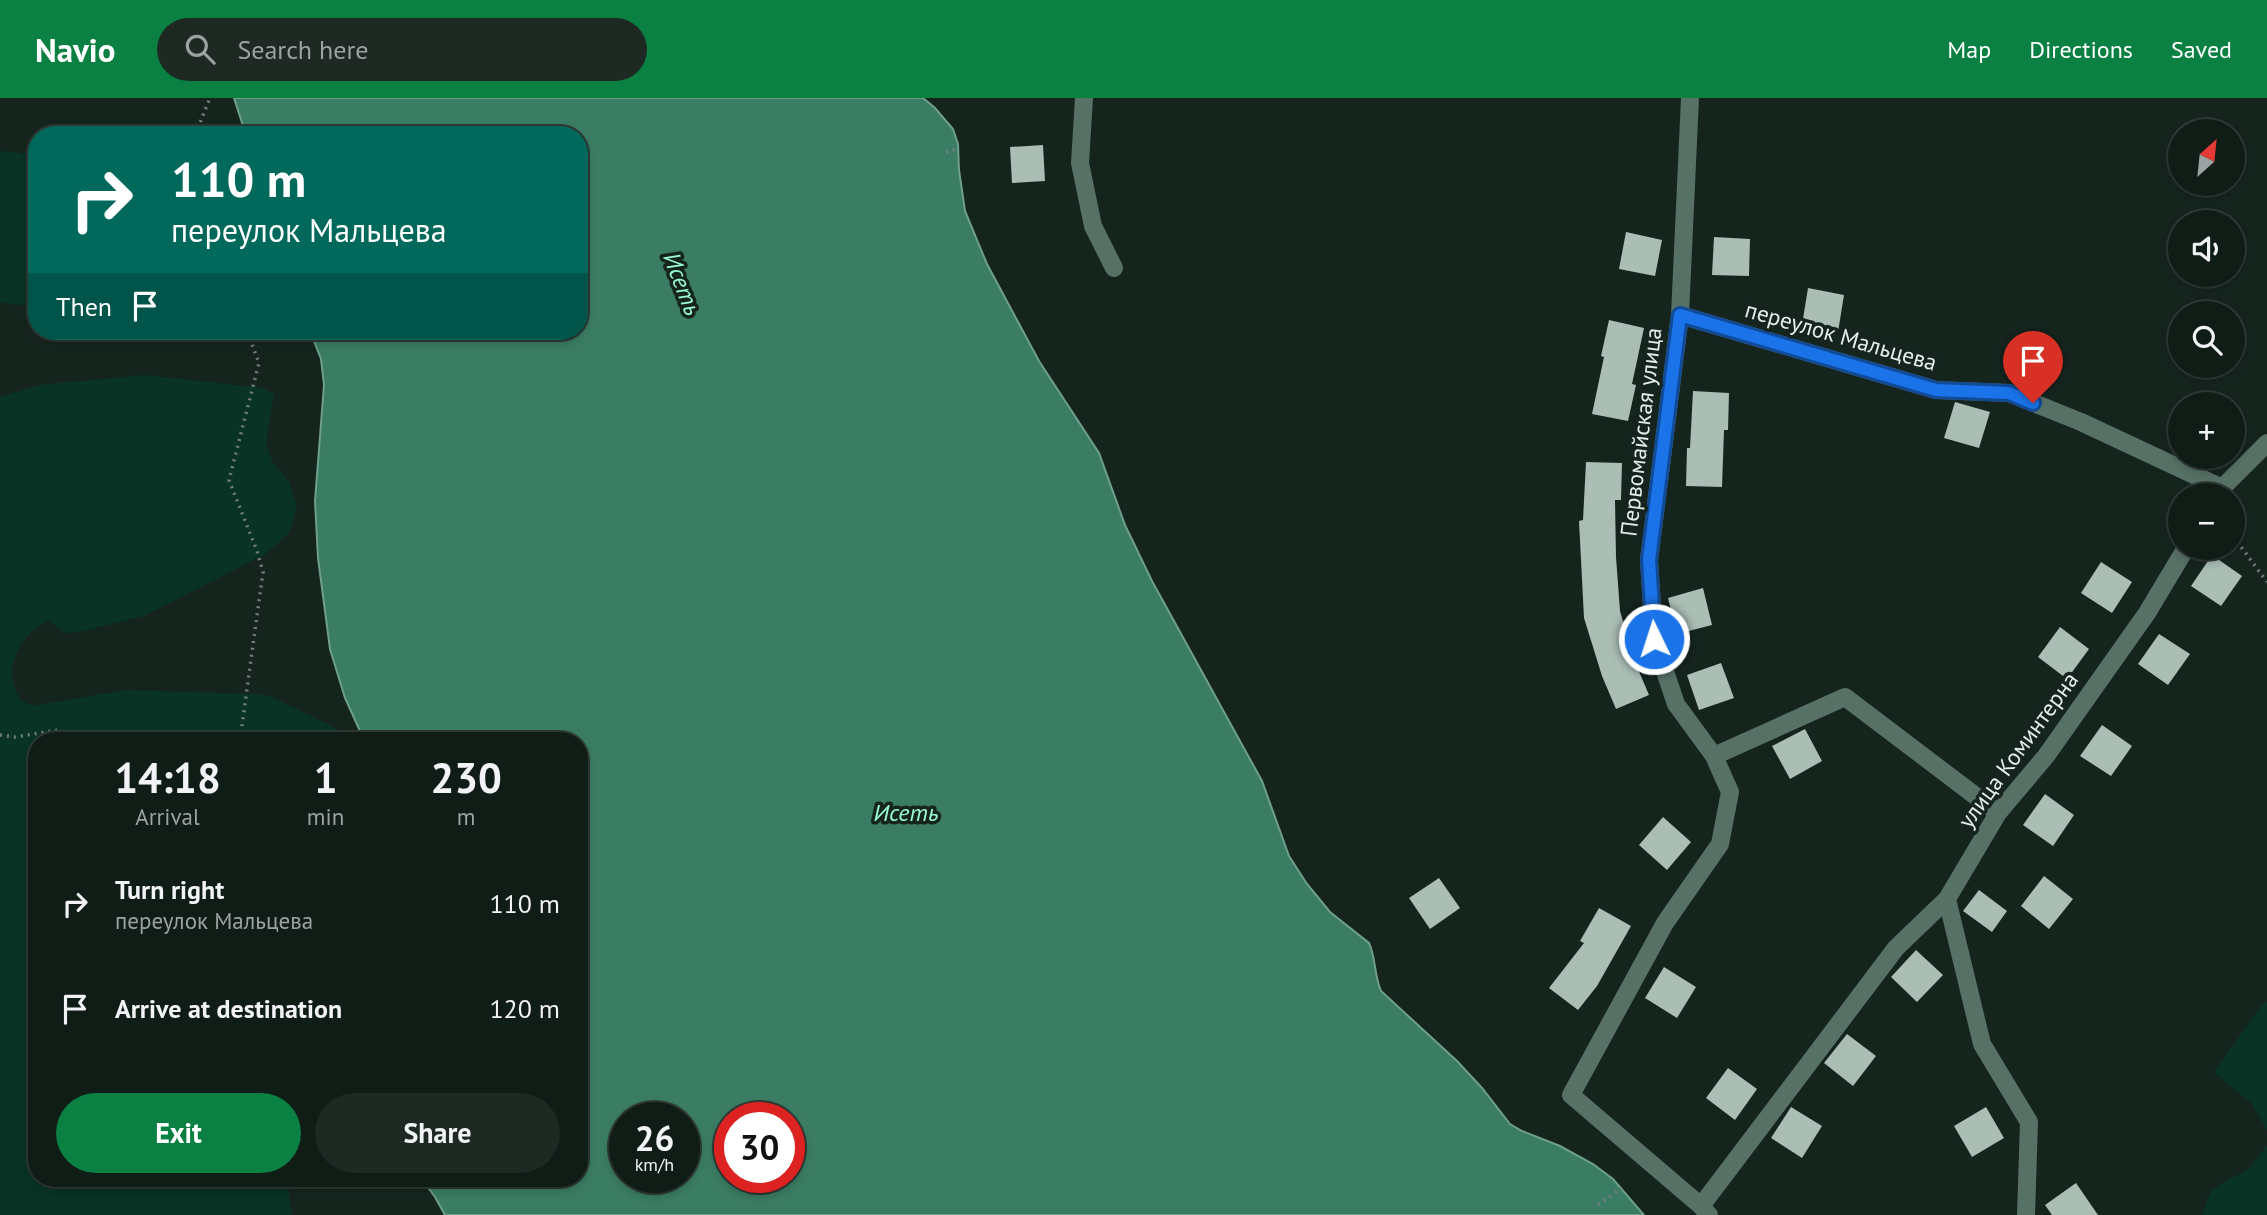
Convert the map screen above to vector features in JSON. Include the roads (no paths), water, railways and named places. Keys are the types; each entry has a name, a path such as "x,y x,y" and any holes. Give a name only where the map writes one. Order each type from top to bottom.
{"street":[{"path":"1084,98 1080,163 1093,226 1114,268"},
{"name":"Первомайская улица","path":"1690,98 1680,315 1649,560 1654,639 1676,705 1714,756 1730,792 1720,844 1665,923 1571,1095 1705,1210"},
{"name":"переулок Мальцева","path":"1680,315 1936,390 2009,393 2081,422 2201,483"},
{"path":"2228,483 2267,443"},
{"name":"улица Коминтерна","path":"1705,1210 1896,948 1947,899 1998,813 2054,746 2147,613 2179,560"},
{"path":"1714,756 1845,697 1998,813"},
{"path":"1947,899 1982,1044 2029,1122 2026,1215"}],"water":[{"name":"Исеть","path":"234,98 923,98 953,129 958,144 965,211 987,264 1039,361 1099,453 1125,525 1152,581 1262,781 1289,856 1307,884 1330,912 1369,943 1381,991 1457,1061 1510,1124 1593,1164 1613,1179 1644,1215 445,1215 428,1187 588,1187 588,732 360,732 345,698 330,649 318,558 315,501 324,385 321,359 314,340 588,340 588,126 243,126"}]}
